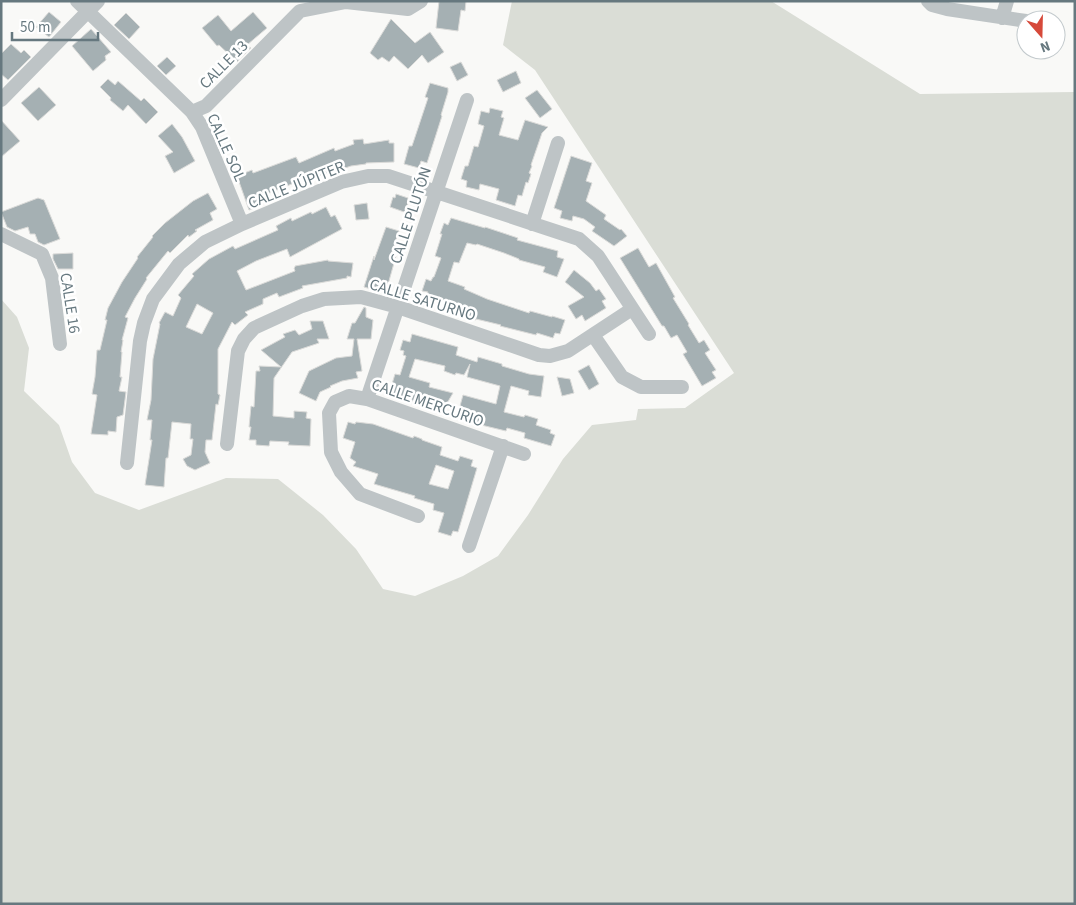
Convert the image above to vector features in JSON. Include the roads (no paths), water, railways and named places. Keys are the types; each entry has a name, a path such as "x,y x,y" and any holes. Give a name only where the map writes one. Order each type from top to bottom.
{"street":[{"path":"77,1 192,112"},
{"path":"1,100 98,1"},
{"name":"CALLE 13","path":"192,112 206,106 300,12 346,2 408,9 421,1"},
{"path":"928,1 932,5 946,9 1016,20"},
{"path":"1002,18 1007,1"},
{"name":"CALLE PLUTÓN","path":"367,399 467,100"},
{"name":"CALLE SOL","path":"192,112 202,127 242,224"},
{"path":"532,224 558,143"},
{"name":"CALLE JÚPITER","path":"127,463 140,341 144,323 153,299 179,264 205,242 242,224 341,182 368,176 388,176 579,239 598,256 649,334"},
{"name":"CALLE 16","path":"1,234 42,254 52,278 60,344"},
{"name":"CALLE SATURNO","path":"228,444 238,350 244,339 254,328 302,306 324,299 361,297 398,307 539,355 550,356 568,350 632,309"},
{"path":"593,335 622,377 641,387 682,387"},
{"name":"CALLE MERCURIO","path":"418,516 360,494 341,472 331,452 329,413 335,402 349,396 367,399 524,454"},
{"path":"469,546 503,446"}]}
